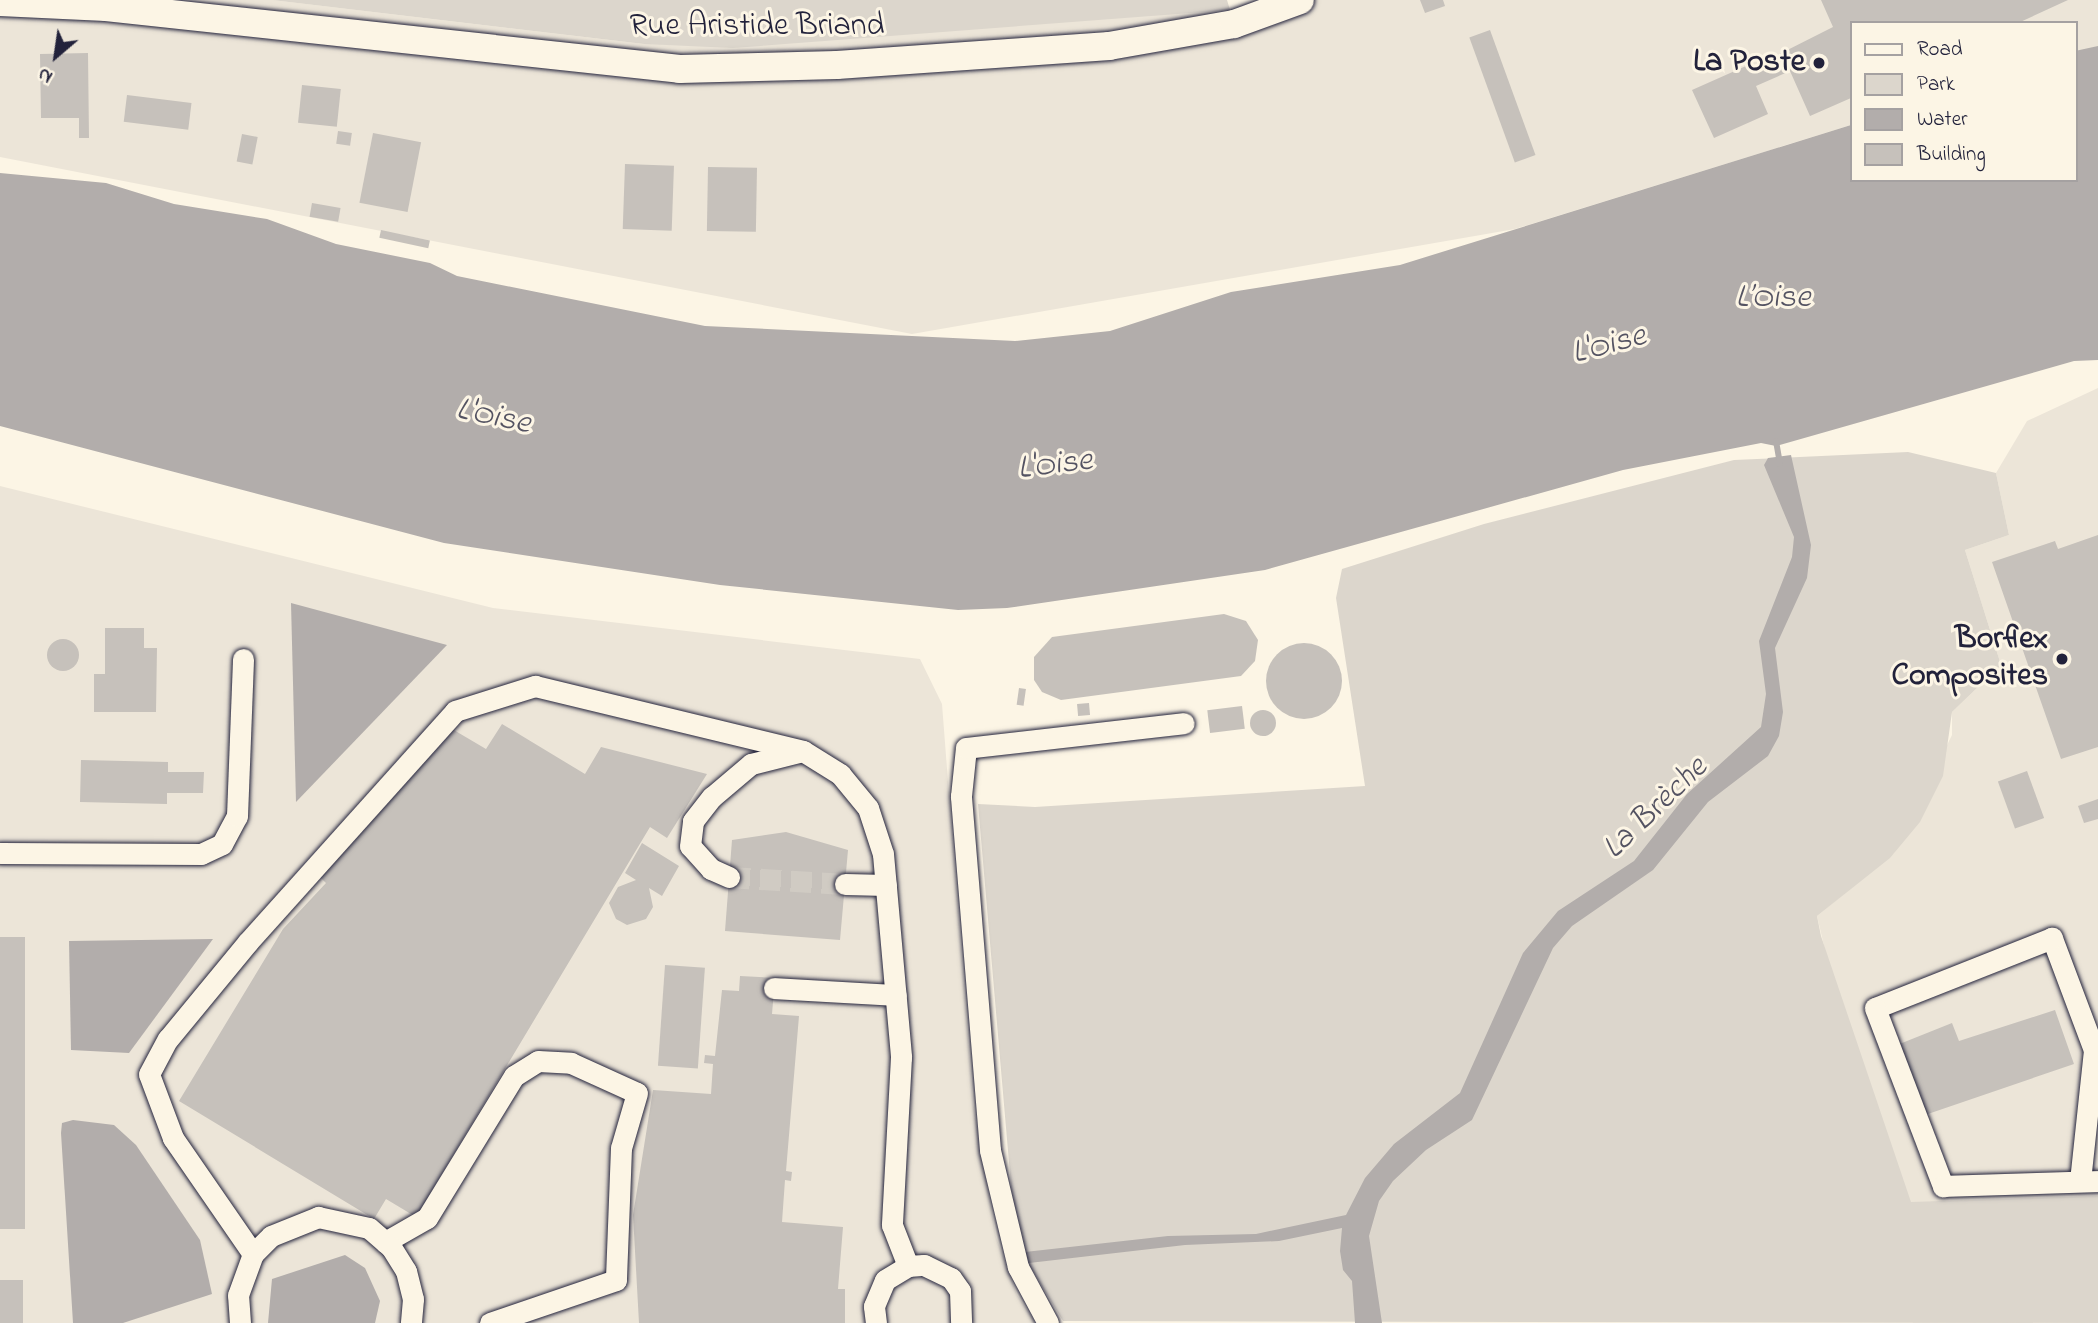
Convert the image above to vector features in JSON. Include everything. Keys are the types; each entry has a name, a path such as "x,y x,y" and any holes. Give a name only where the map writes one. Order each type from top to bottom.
{"main road":[{"name":"Rue Aristide Briand","path":"9,1 106,7 680,69 837,65 1110,46 1234,24 1300,0"}],"street":[{"path":"0,853 201,854 222,845 237,816 243,659"},
{"path":"253,1254 173,1138 149,1074 168,1039 248,942 455,711 534,686 575,691 803,751 840,774 868,808 883,854 901,1056 892,1224 908,1266"},
{"path":"1048,1323 1018,1267 990,1150 961,796 966,748 1184,723"},
{"path":"729,877 711,869 690,846 693,821 712,797 751,764 803,751"},
{"path":"845,884 886,885"},
{"path":"2052,938 2094,1050 2089,1181 1943,1186 1875,1008 2052,938"},
{"path":"774,988 896,995"},
{"path":"385,1242 427,1218 514,1076 538,1060 571,1063 637,1093 621,1148 616,1280 490,1323"},
{"path":"232,1321 243,1274 253,1254 271,1236 318,1217 344,1219 385,1242 406,1271 413,1299 411,1323"},
{"path":"876,1323 877,1292 896,1271 908,1266 931,1267 951,1278 963,1306 961,1323"}],"shaded area":[{"path":"0,0 272,0 644,44 1230,10 1255,0 2098,0 2098,47 2077,52 2077,21 1850,21 1850,125 1515,229 912,334 0,157"},
{"path":"2098,388 2098,1323 1913,1323 1817,916 1894,853 1952,735 1952,712 2001,665 1965,550 2009,535 1996,473 2027,421"},
{"path":"0,486 493,608 920,659 942,704 973,1104 996,1237 1017,1295 1036,1323 0,1323"}],"green space":[{"path":"272,0 1227,0 1230,10 733,48 644,44"},
{"path":"1908,452 1996,473 2009,535 1965,550 2001,665 1952,712 1943,776 1920,822 1890,858 1817,916 1821,936 1911,1202 2098,1196 2098,1323 1063,1321 1016,1243 978,804 1035,807 1365,786 1336,598 1342,569 1484,524 1734,460"}],"water":[{"name":"L’Oise","path":"2098,46 2098,360 2074,361 1776,446 1761,443 1623,470 1265,570 1007,608 958,610 720,585 444,543 0,426 0,173 106,183 174,204 267,219 336,244 430,263 457,276 705,326 1015,341 1110,331 1231,292 1400,265 1850,125 1850,182 2077,182 2077,51"},
{"path":"1791,455 1811,545 1807,578 1775,648 1783,712 1779,736 1768,756 1708,802 1653,870 1572,926 1553,948 1472,1120 1426,1150 1393,1181 1379,1201 1369,1236 1382,1323 1355,1323 1352,1281 1343,1270 1340,1251 1342,1228 1279,1241 1185,1245 1029,1263 1025,1252 1168,1236 1256,1234 1346,1215 1365,1178 1394,1144 1460,1093 1523,953 1558,911 1634,861 1687,794 1761,727 1766,694 1759,641 1792,557 1794,537 1764,465 1768,458"},
{"path":"291,603 447,645 296,802"},
{"path":"213,939 129,1053 71,1050 69,941"},
{"path":"73,1120 114,1125 136,1145 200,1240 212,1294 123,1323 73,1323 61,1133 62,1123"},
{"path":"345,1255 365,1268 380,1301 375,1323 268,1323 272,1279"}],"building":[{"path":"1420,0 1443,0 1445,6 1425,13"},
{"name":"La Poste","path":"1821,0 2068,0 2022,21 1850,21 1850,98 1810,116 1790,71 1756,86 1768,114 1714,138 1692,90 1746,66 1748,70 1833,27"},
{"path":"1490,30 1535,155 1515,163 1469,38"},
{"path":"88,53 89,138 79,138 79,118 41,118 40,54"},
{"path":"302,85 341,89 337,127 298,123"},
{"path":"127,95 192,103 188,130 124,122"},
{"path":"338,131 352,133 350,146 336,144"},
{"path":"373,133 421,142 408,212 359,203"},
{"path":"242,134 258,137 252,165 237,161"},
{"path":"625,164 674,166 672,231 623,229"},
{"path":"708,167 757,168 756,232 707,231"},
{"path":"312,203 341,208 338,222 310,217"},
{"path":"381,230 430,240 428,248 379,238"},
{"name":"Borflex Composites","path":"2098,535 2098,747 2061,759 1992,562 2055,541 2058,549"},
{"path":"1224,614 1246,621 1258,640 1255,661 1241,676 1061,700 1042,692 1034,680 1034,657 1052,637"},
{"path":"105,628 144,628 144,648 157,648 156,712 94,712 94,674 105,674"},
{"path":"63,639 74,644 79,655 74,666 63,671 52,666 47,655 52,644"},
{"path":"1304,643 1318,646 1331,654 1339,667 1342,681 1339,695 1331,708 1318,716 1304,719 1290,716 1277,708 1269,695 1266,681 1269,667 1277,654 1290,646"},
{"path":"1019,688 1026,689 1024,706 1017,705"},
{"path":"1089,703 1090,715 1078,716 1077,704"},
{"path":"1242,706 1245,729 1210,733 1207,710"},
{"path":"1263,710 1272,714 1276,723 1272,732 1263,736 1254,732 1250,723 1254,714"},
{"path":"502,724 585,774 601,747 707,774 667,838 650,827 416,1217 386,1199 374,1219 179,1101 283,929 326,883 315,872 447,726 486,749"},
{"path":"81,760 168,762 168,772 204,772 203,793 167,793 167,804 80,802"},
{"path":"2027,771 2044,818 2015,829 1998,782"},
{"path":"2098,799 2098,819 2084,823 2078,806"},
{"path":"786,832 848,850 840,940 725,931 732,840"},
{"path":"642,843 679,866 662,896 649,888 653,907 646,919 627,925 616,919 609,903 618,887 636,880 625,873"},
{"path":"0,937 25,937 25,1229 0,1229"},
{"path":"665,965 705,968 698,1069 658,1066"},
{"path":"740,976 775,978 772,1014 799,1016 786,1171 792,1172 791,1181 785,1180 782,1222 843,1227 838,1289 845,1289 845,1323 639,1323 633,1215 653,1090 711,1094 713,1064 704,1063 705,1055 715,1056 722,990 739,991"},
{"path":"2055,1010 2074,1064 1922,1116 1897,1045 1952,1023 1959,1041"},
{"path":"0,1280 23,1280 23,1323 0,1323"}],"waterway":[{"name":"La Brèche","path":"1776,441 1780,464"}],"tunnel":[{"path":"729,877 845,884"}],"place":[{"name":"La Poste","path":"1819,63"},
{"name":"Borflex Composites","path":"2062,659"}],"water label":[{"name":"L'Oise","path":"1609,346"},
{"name":"L'Oise","path":"493,418"},
{"name":"L'Oise","path":"1055,466"}]}
